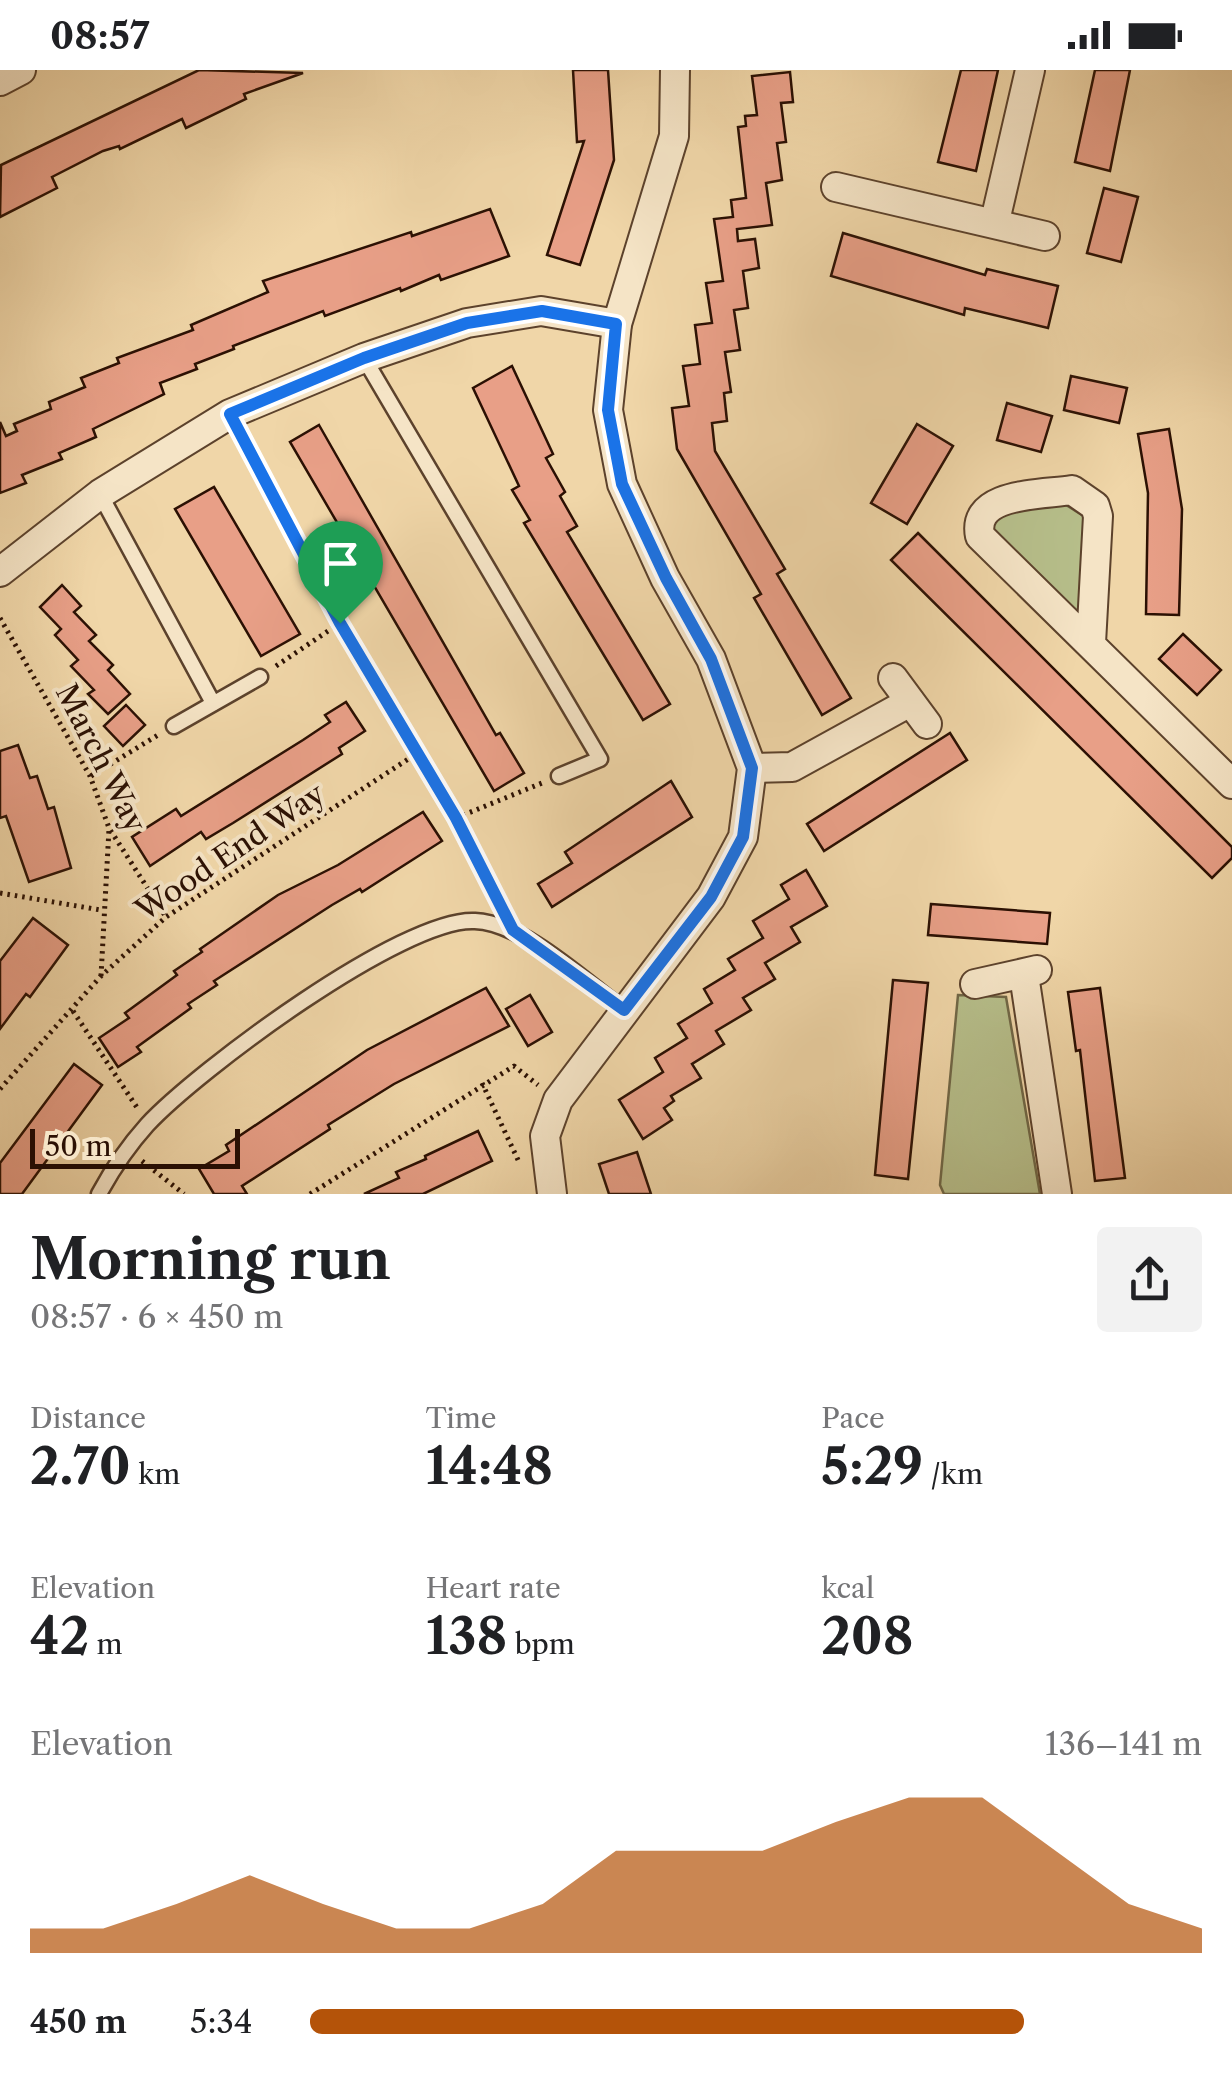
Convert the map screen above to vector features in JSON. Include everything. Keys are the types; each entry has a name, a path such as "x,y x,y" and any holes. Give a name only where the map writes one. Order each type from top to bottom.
{"street":[{"path":"0,82 22,70"},
{"path":"542,1189 545,1136 558,1100 711,897 743,837 752,768 711,659 666,578 622,484 608,410 616,324 674,136 675,70"},
{"path":"996,222 1030,70"},
{"path":"836,187 1045,236"},
{"path":"0,572 100,494 230,414 364,358 467,323 542,311 616,324"},
{"path":"1091,643 1098,516 1095,506 1072,490 998,502 983,510 978,518 980,536 1232,784"},
{"path":"752,768 792,767 918,713 894,678"},
{"path":"976,984 1033,972 1058,1194"}],"lane":[{"path":"364,358 600,758 559,776"},
{"path":"100,494 214,703"},
{"path":"174,726 260,677"},
{"path":"99,1194 148,1124 280,1018 364,963 432,930 474,920 513,930 624,1010"}],"path":[{"path":"230,414 340,623 456,818 513,930"},
{"name":"March Way","path":"0,618 90,776 109,828 166,917"},
{"path":"260,677 340,623"},
{"path":"90,776 174,726"},
{"name":"Wood End Way","path":"0,1089 102,976 166,917 416,754"},
{"path":"456,818 559,776"},
{"path":"102,976 102,910 109,828"},
{"path":"0,893 102,910"},
{"path":"73,1011 148,1124"},
{"path":"310,1194 514,1066 558,1100"},
{"path":"482,1083 542,1189"},
{"path":"128,1150 184,1194"}],"green space":[{"path":"1063,503 1085,517 1083,608 1074,614 990,532 1000,512"},
{"path":"958,995 1006,997 1040,1194 944,1194 940,1185"}],"building":[{"path":"199,70 303,73 244,94 246,99 186,128 182,119 120,149 119,146 103,151 52,177 57,188 0,217 1,165"},
{"path":"573,70 608,70 614,160 580,265 547,255 584,141 577,142"},
{"path":"961,70 998,70 976,171 938,162"},
{"path":"1095,70 1130,70 1110,171 1075,162"},
{"path":"790,72 793,102 781,103 786,142 777,143 782,180 766,183 772,225 737,229 738,241 755,239 759,268 743,271 748,308 734,310 740,350 725,352 731,392 724,393 727,421 712,423 715,451 785,569 777,574 851,698 822,715 754,598 761,594 677,449 672,408 689,406 683,366 700,364 695,325 712,323 706,283 723,281 714,219 733,217 731,200 746,198 738,127 746,126 745,116 757,115 752,76"},
{"path":"1104,188 1138,197 1121,262 1087,253"},
{"path":"490,209 509,256 441,280 439,275 325,316 323,311 233,346 234,349 195,364 197,369 160,383 164,394 93,429 96,437 59,453 62,459 22,475 26,483 0,493 0,422 6,436 17,431 14,424 51,409 49,402 85,387 81,378 119,363 117,358 193,330 191,325 268,292 263,281"},
{"path":"843,233 985,275 987,269 1058,286 1048,328 965,308 964,315 831,276"},
{"path":"512,366 553,454 546,458 565,492 560,496 577,526 567,532 670,704 643,720 524,523 530,520 512,490 519,486 473,388"},
{"path":"1071,376 1127,388 1119,423 1064,410"},
{"path":"1007,403 1052,416 1041,452 997,440"},
{"path":"917,424 953,446 907,524 871,503"},
{"path":"319,425 496,735 500,733 524,773 494,791 290,442"},
{"path":"1169,429 1182,509 1179,615 1146,614 1148,493 1138,434"},
{"path":"214,487 300,634 261,656 175,509"},
{"path":"918,533 1232,847 1232,858 1212,878 891,560"},
{"path":"62,585 81,606 74,612 96,635 89,641 113,665 108,670 130,694 108,714 88,694 94,690 71,666 78,660 55,635 61,629 40,607"},
{"path":"1183,634 1221,670 1197,695 1159,659"},
{"path":"346,702 365,731 339,748 342,754 206,839 201,832 150,866 132,837 176,809 181,816 303,740 330,722 325,715"},
{"path":"126,705 145,725 123,746 104,726"},
{"path":"950,733 967,760 824,851 807,824"},
{"path":"18,745 30,778 37,776 48,809 54,807 71,868 29,882 6,816 0,818 0,751"},
{"path":"671,781 692,817 552,907 538,884 572,863 565,852"},
{"path":"423,812 442,841 362,892 360,889 332,905 214,981 217,985 188,1004 191,1008 137,1047 141,1052 118,1067 99,1038 129,1018 125,1013 177,975 174,971 202,952 200,949 278,895 338,865"},
{"path":"806,870 827,906 791,927 800,942 765,963 775,979 743,998 751,1010 716,1031 724,1044 692,1064 701,1078 671,1096 674,1101 664,1108 672,1120 643,1139 619,1100 663,1072 655,1058 687,1038 678,1024 712,1003 704,989 735,970 728,959 763,938 753,921 789,899 781,885"},
{"path":"931,904 1050,913 1047,944 928,935"},
{"path":"33,918 68,945 30,997 26,994 0,1029 0,961"},
{"path":"893,980 928,983 908,1179 875,1175"},
{"path":"486,988 509,1026 394,1084 328,1125 330,1129 242,1186 247,1194 214,1194 199,1169 229,1151 226,1145 367,1050"},
{"path":"1100,988 1125,1178 1095,1181 1080,1050 1076,1051 1068,992"},
{"path":"530,995 552,1032 528,1046 506,1009"},
{"path":"74,1064 102,1085 22,1194 0,1194 0,1163"},
{"path":"478,1131 492,1161 423,1194 364,1194 399,1178 396,1172"},
{"path":"637,1152 651,1194 609,1194 599,1164"}],"route":[{"path":"542,311 616,324 608,410 622,484 666,578 711,659 752,768 743,837 711,897 624,1010 513,930 456,818 340,623 230,414 364,358 467,323 542,311"}]}
